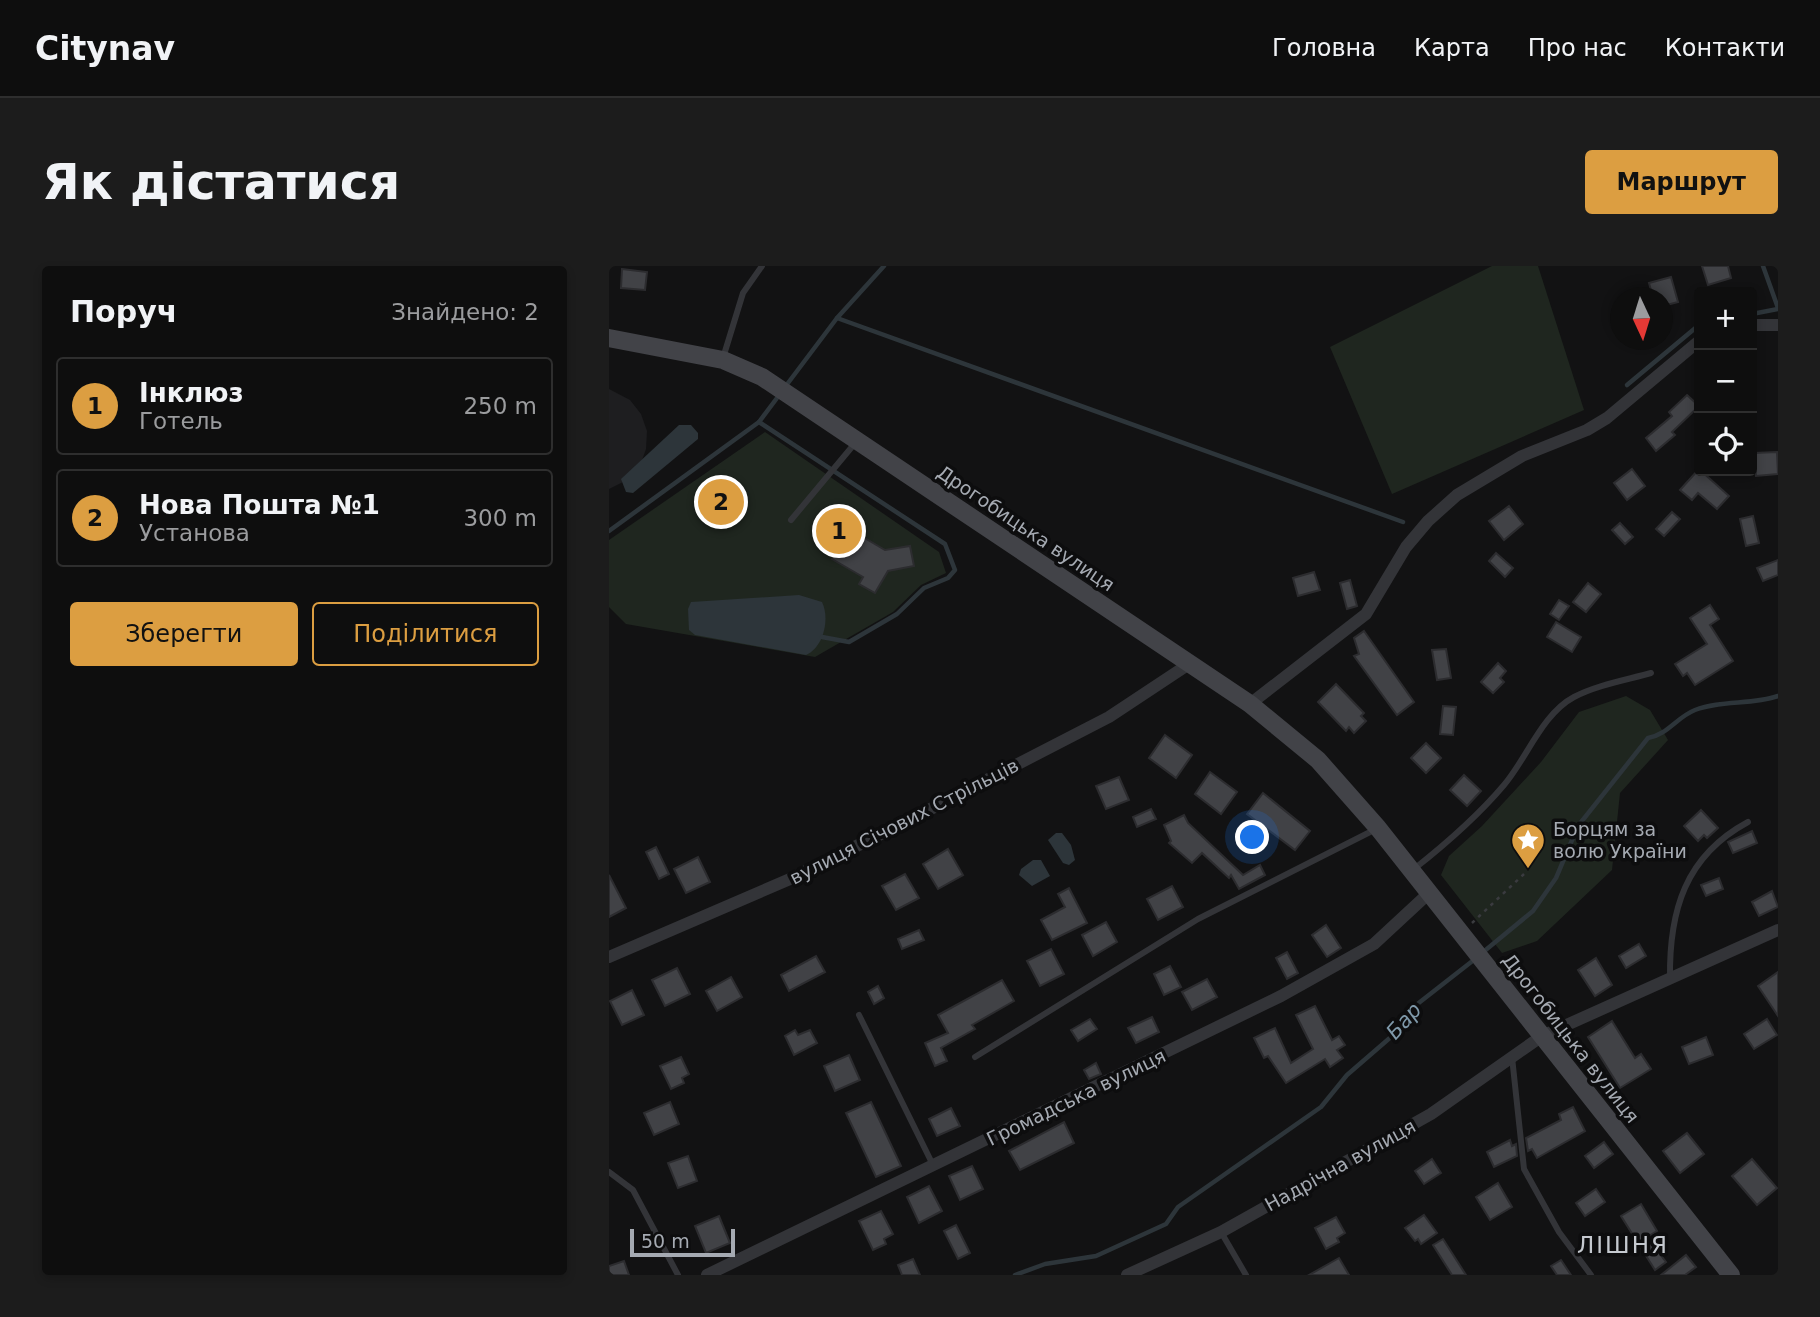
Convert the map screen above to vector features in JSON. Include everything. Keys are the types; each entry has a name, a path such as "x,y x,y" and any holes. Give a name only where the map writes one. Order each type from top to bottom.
{"main road":[{"name":"Дрогобицька вулиця","path":"609,338 723,360 744,367 775,385 1250,705 1318,760 1378,828 1466,937 1731,1275"}],"street":[{"path":"1757,325 1778,325"},
{"path":"1250,705 1366,614 1406,547 1428,521 1457,495 1522,456 1587,430 1607,418 1694,345"},
{"name":"вулиця Січових Стрільців","path":"609,957 790,879 913,818 1109,717 1189,664"},
{"name":"Громадська вулиця","path":"707,1275 934,1167 1281,996 1374,944 1429,893"},
{"name":"Надрічна вулиця","path":"1127,1275 1221,1232 1431,1114 1542,1036 1778,930"}],"lane":[{"path":"723,360 743,293 762,266"},
{"path":"791,520 857,440"},
{"path":"1412,870 1458,834 1505,783 1559,708 1574,697 1597,688 1651,673"},
{"path":"1670,979 1669,945 1688,877 1724,835 1748,822"},
{"path":"975,1057 1198,919 1378,828"},
{"path":"859,1015 934,1167"},
{"path":"1512,1057 1524,1169 1559,1232 1591,1275"},
{"path":"609,1172 633,1190 678,1275"},
{"path":"1221,1232 1246,1275"}],"path":[{"path":"1466,937 1524,874"}],"shaded area":[{"path":"1492,266 1538,266 1584,410 1392,494 1330,347"},
{"path":"609,389 630,400 641,414 647,431 646,449 640,466 629,479 609,489"},
{"path":"679,425 691,425 698,433 698,439 633,493 626,492 621,479"},
{"path":"765,432 939,552 946,573 921,585 893,612 815,657 626,624 609,607 609,540"},
{"path":"799,595 822,602 825,616 821,639 806,655 695,635 689,630 688,609 691,602"},
{"path":"1626,696 1650,710 1668,740 1620,793 1612,870 1537,941 1502,953 1441,875 1449,856 1482,826 1541,762 1579,712"},
{"path":"1056,833 1062,833 1071,845 1075,860 1069,865 1063,863 1048,840"},
{"path":"1033,860 1041,860 1050,876 1032,886 1019,875 1021,869"}],"building":[{"path":"1702,266 1728,266 1731,278 1708,285"},
{"path":"622,269 647,272 645,290 621,288"},
{"path":"1671,277 1678,302 1673,303 1673,287 1650,287 1649,283"},
{"path":"1687,395 1694,401 1694,411 1672,432 1675,435 1656,451 1646,438 1672,416 1669,412"},
{"path":"1777,452 1778,474 1757,476 1757,453"},
{"path":"1632,469 1645,486 1627,500 1614,483"},
{"path":"1694,475 1707,476 1729,496 1717,509 1698,493 1692,500 1680,490"},
{"path":"714,480 740,512 726,524 700,492"},
{"path":"1509,506 1523,524 1504,540 1489,521"},
{"path":"1672,512 1680,519 1664,536 1656,529"},
{"path":"828,516 838,522 841,517 854,525 851,530 885,550 910,546 914,566 888,571 875,593 859,584 863,577 832,559 842,542 820,530"},
{"path":"1753,516 1759,543 1746,546 1740,519"},
{"path":"1620,523 1633,537 1625,544 1612,530"},
{"path":"1496,553 1513,568 1505,577 1489,561"},
{"path":"1778,560 1778,575 1763,581 1757,568"},
{"path":"1314,572 1320,590 1298,596 1293,578"},
{"path":"1350,580 1357,606 1347,609 1340,583"},
{"path":"1588,583 1601,594 1586,612 1573,602"},
{"path":"1559,600 1569,606 1559,620 1550,614"},
{"path":"1710,605 1719,619 1710,625 1733,661 1695,685 1687,673 1683,676 1675,664 1707,644 1690,618"},
{"path":"1556,622 1581,637 1572,652 1547,637"},
{"path":"1364,631 1414,702 1397,715 1354,656 1359,654 1354,638"},
{"path":"1446,649 1451,678 1437,680 1432,650"},
{"path":"1498,663 1506,671 1500,678 1504,682 1493,693 1481,682"},
{"path":"1336,684 1364,713 1361,716 1366,721 1354,733 1349,727 1346,731 1318,702"},
{"path":"1443,706 1456,707 1453,735 1440,734"},
{"path":"1165,735 1192,755 1176,778 1149,758"},
{"path":"1426,743 1441,758 1426,773 1411,758"},
{"path":"1210,772 1237,792 1221,814 1195,794"},
{"path":"1464,775 1481,791 1467,806 1450,790"},
{"path":"1119,777 1129,800 1106,809 1096,786"},
{"path":"1263,793 1310,831 1295,850 1247,814"},
{"path":"1151,809 1156,819 1137,827 1133,817"},
{"path":"1701,810 1718,828 1707,838 1704,835 1698,841 1684,826"},
{"path":"1184,815 1188,823 1243,875 1260,865 1265,875 1239,889 1231,875 1229,878 1202,853 1192,863 1169,843 1171,841 1164,825"},
{"path":"1752,831 1757,843 1733,853 1728,842"},
{"path":"656,847 669,874 659,879 646,852"},
{"path":"948,849 963,875 938,889 923,864"},
{"path":"698,857 710,882 686,893 674,869"},
{"path":"905,874 919,898 896,910 882,886"},
{"path":"609,875 626,908 609,917"},
{"path":"1719,878 1723,889 1706,896 1701,885"},
{"path":"1172,886 1183,907 1158,920 1147,899"},
{"path":"1069,888 1087,923 1052,940 1041,920 1065,907 1058,894"},
{"path":"1772,891 1778,907 1759,916 1752,902"},
{"path":"1106,922 1117,942 1093,956 1082,935"},
{"path":"1326,925 1341,948 1327,957 1312,935"},
{"path":"919,930 924,940 902,949 898,939"},
{"path":"1639,944 1646,956 1626,968 1619,956"},
{"path":"1051,949 1064,974 1040,986 1027,961"},
{"path":"1287,952 1298,973 1287,979 1276,958"},
{"path":"816,956 825,972 789,991 781,975"},
{"path":"1596,958 1612,985 1595,996 1578,970"},
{"path":"1170,966 1181,987 1164,995 1154,974"},
{"path":"677,968 690,994 665,1006 652,980"},
{"path":"1778,972 1778,1016 1758,986"},
{"path":"731,977 742,997 717,1011 706,991"},
{"path":"1207,979 1217,997 1192,1010 1182,992"},
{"path":"1002,980 1014,1001 972,1025 975,1029 941,1048 947,1061 935,1066 925,1043 948,1033 938,1015"},
{"path":"878,986 884,998 874,1004 868,992"},
{"path":"632,990 644,1015 622,1025 610,1001"},
{"path":"1315,1006 1332,1040 1339,1036 1345,1045 1337,1050 1343,1058 1330,1067 1325,1059 1286,1083 1268,1056 1264,1058 1254,1038 1275,1028 1291,1063 1313,1049 1296,1015"},
{"path":"1152,1017 1159,1032 1136,1043 1128,1028"},
{"path":"1090,1019 1097,1029 1078,1041 1071,1030"},
{"path":"1767,1019 1777,1035 1754,1049 1744,1034"},
{"path":"1612,1021 1635,1058 1641,1054 1651,1069 1620,1088 1588,1037"},
{"path":"795,1030 798,1035 810,1030 817,1043 794,1055 785,1036"},
{"path":"1706,1037 1713,1055 1689,1064 1682,1047"},
{"path":"849,1055 860,1080 835,1091 824,1066"},
{"path":"681,1057 689,1074 682,1078 684,1083 671,1089 660,1066"},
{"path":"1096,1063 1101,1074 1089,1079 1084,1070"},
{"path":"670,1102 679,1124 654,1135 644,1113"},
{"path":"871,1102 901,1166 876,1177 846,1113"},
{"path":"1573,1107 1585,1131 1537,1158 1532,1149 1528,1151 1526,1138 1561,1120 1559,1114"},
{"path":"951,1108 960,1126 937,1136 929,1119"},
{"path":"1064,1122 1074,1143 1020,1170 1009,1151"},
{"path":"1687,1133 1704,1154 1680,1173 1663,1151"},
{"path":"1510,1140 1512,1146 1516,1144 1517,1156 1494,1167 1487,1152"},
{"path":"1604,1142 1613,1154 1594,1168 1585,1156"},
{"path":"688,1156 697,1181 678,1188 668,1163"},
{"path":"1432,1159 1441,1173 1424,1184 1415,1171"},
{"path":"1752,1159 1777,1188 1757,1205 1732,1176"},
{"path":"972,1166 983,1189 960,1200 949,1176"},
{"path":"1498,1183 1512,1207 1490,1220 1476,1197"},
{"path":"929,1186 942,1211 919,1223 907,1197"},
{"path":"1596,1189 1605,1202 1585,1216 1576,1203"},
{"path":"1641,1204 1657,1231 1647,1237 1666,1262 1655,1270 1621,1216"},
{"path":"881,1211 893,1234 884,1239 886,1244 873,1250 859,1221"},
{"path":"1424,1215 1437,1233 1421,1244 1418,1239 1415,1241 1405,1228"},
{"path":"719,1216 730,1243 706,1253 695,1226"},
{"path":"1336,1217 1345,1233 1337,1238 1339,1242 1326,1249 1315,1228"},
{"path":"956,1225 970,1253 958,1259 944,1231"},
{"path":"1443,1239 1466,1275 1452,1275 1433,1245"},
{"path":"1686,1255 1696,1267 1685,1275 1661,1275"},
{"path":"1339,1258 1349,1275 1309,1275"},
{"path":"913,1259 920,1275 902,1275 898,1265"},
{"path":"1561,1260 1571,1275 1557,1275 1551,1266"},
{"path":"624,1261 629,1275 609,1275 609,1266"}],"waterway":[{"path":"785,387 837,318 884,266"},
{"path":"1763,266 1778,308"},
{"path":"1757,313 1778,309"},
{"path":"837,318 1403,522"},
{"path":"1627,385 1694,329"},
{"path":"609,531 759,422 780,394"},
{"path":"759,422 945,544 955,570 948,578 924,588 897,614 849,642 822,637"},
{"name":"Бар","path":"1482,953 1533,911 1556,878 1578,826 1648,738 1661,733 1695,710 1778,696"},
{"name":"Бар","path":"1015,1275 1045,1264 1096,1256 1166,1224 1178,1207 1321,1107 1347,1075 1399,1030 1411,1009 1475,959"}],"place":[{"name":"Нова Пошта №1","path":"721,502"},
{"name":"Інклюз","path":"839,531"},
{"name":"Борцям за волю України","path":"1528,870"}],"district":[{"name":"ЛІШНЯ","path":"1623,1245"}]}
